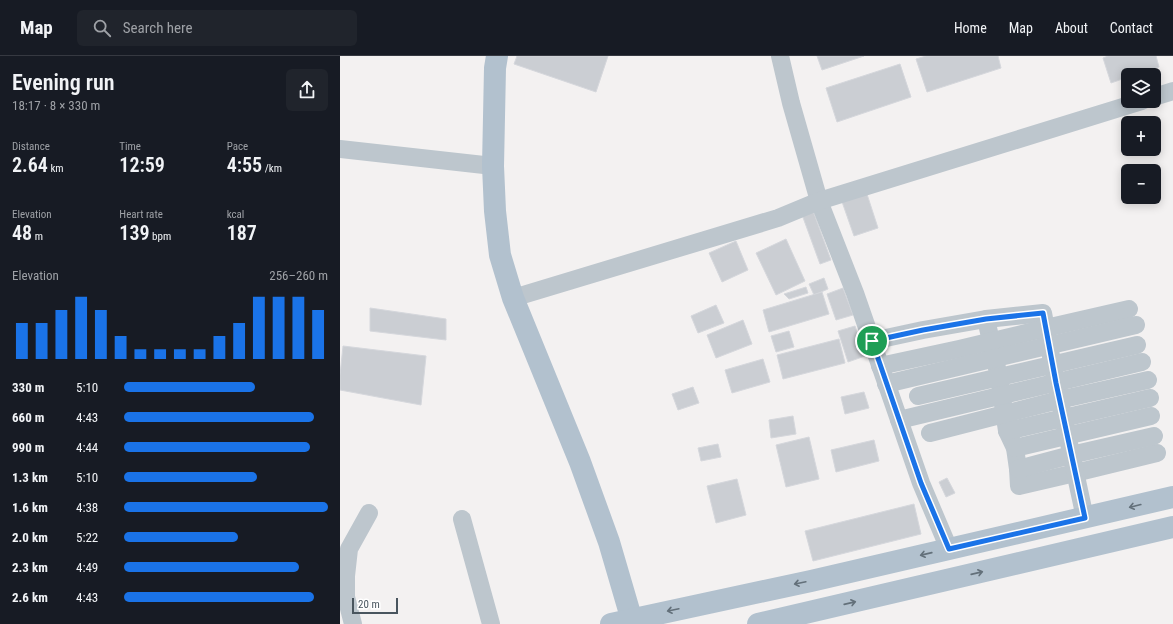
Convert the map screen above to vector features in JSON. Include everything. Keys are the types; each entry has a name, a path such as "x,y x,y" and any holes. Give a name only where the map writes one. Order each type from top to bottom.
{"main road":[{"path":"497,56 495,68 493,166 495,211 500,255 513,298 585,476 609,542 625,622 811,581 1173,497"},
{"path":"1111,512 1119,540"},
{"path":"769,623 1173,527"}],"street":[{"path":"780,56 791,103 819,201 855,293 921,483 949,549"},
{"path":"1161,95 1173,91"},
{"path":"513,298 778,218 819,201 1121,108"},
{"path":"340,150 493,166"},
{"path":"872,341 986,319 1043,313 1052,365 1085,518"},
{"path":"880,366 993,350 1049,345 1132,317 1046,328 993,350 886,384"},
{"path":"986,319 999,377 1005,422 1015,448 1018,469 1018,486 1075,473 1156,445 1071,455 1018,469"},
{"path":"918,396 1137,344"},
{"path":"1005,422 1058,391 1142,362"},
{"path":"899,420 1001,395 1058,391 1148,380"},
{"path":"930,433 1005,422 1063,418 1150,398"},
{"path":"1015,448 1151,416"},
{"path":"352,624 346,597 346,576 349,549 369,514"},
{"path":"462,518 492,624"}],"building":[{"path":"517,56 608,56 596,92 514,64"},
{"path":"817,56 864,56 822,70"},
{"path":"926,56 998,56 1001,68 927,92 916,59"},
{"path":"1108,56 1156,56 1159,67 1121,68 1121,79 1111,83 1103,58"},
{"path":"900,64 911,97 837,122 826,88"},
{"path":"865,188 878,228 854,236 840,196"},
{"path":"812,208 831,260 820,264 801,212"},
{"path":"786,239 805,281 776,295 756,253"},
{"path":"736,241 748,270 722,282 709,253"},
{"path":"824,278 828,289 814,295 809,284"},
{"path":"806,287 808,293 789,299 784,294"},
{"path":"843,288 853,315 836,320 827,294"},
{"path":"822,292 829,314 769,332 763,310"},
{"path":"716,305 724,323 698,333 691,316"},
{"path":"370,308 446,319 446,340 370,331"},
{"path":"743,320 752,344 716,358 707,335"},
{"path":"855,326 865,356 848,362 838,331"},
{"path":"789,331 794,347 776,352 771,336"},
{"path":"839,339 845,363 783,379 777,355"},
{"path":"343,346 426,356 421,405 340,390"},
{"path":"763,359 770,382 732,393 725,370"},
{"path":"693,387 699,403 678,410 672,394"},
{"path":"864,392 869,408 845,414 841,397"},
{"path":"793,416 796,434 771,438 769,420"},
{"path":"809,437 819,479 786,487 776,445"},
{"path":"874,440 879,461 836,472 831,450"},
{"path":"718,444 721,457 701,461 698,448"},
{"path":"947,478 955,493 946,497 939,482"},
{"path":"737,479 746,515 716,523 707,486"},
{"path":"914,504 921,534 813,561 805,531"}],"route":[{"path":"1043,313 1052,365 1085,518 949,549 921,483 872,341 986,319 1043,313"}]}
